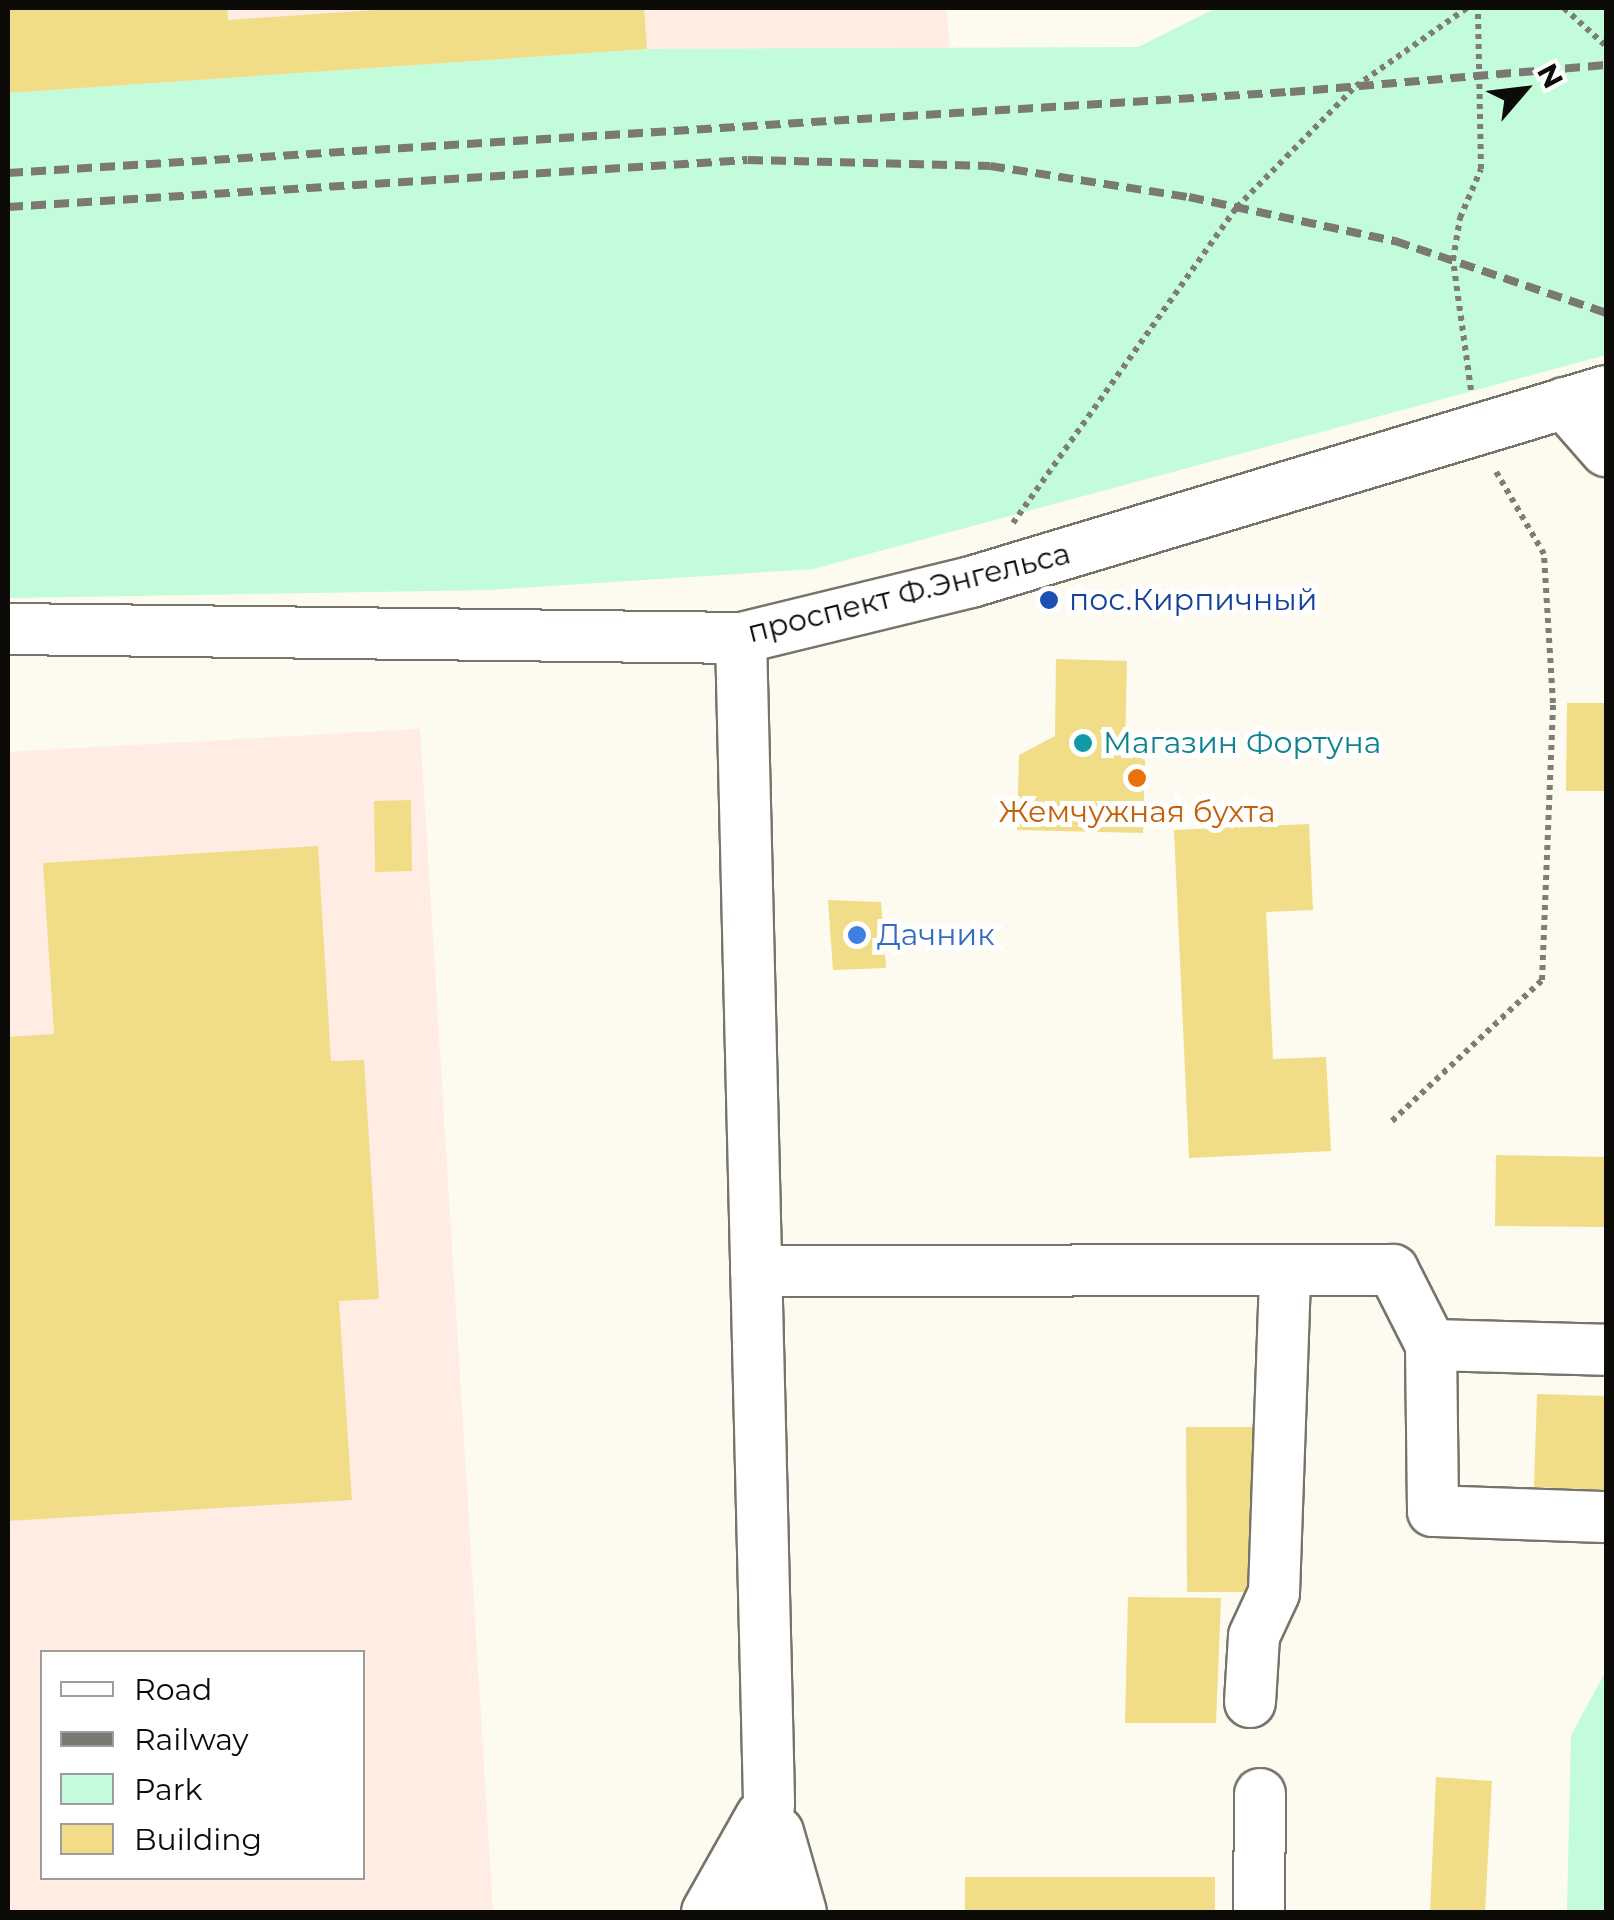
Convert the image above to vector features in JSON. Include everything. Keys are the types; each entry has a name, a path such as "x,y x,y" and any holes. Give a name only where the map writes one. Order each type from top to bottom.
{"street":[{"name":"проспект Ф.Энгельса","path":"8,629 741,638 971,582 1585,397"},
{"path":"1585,397 1606,451"},
{"path":"741,638 769,1803 760,1912"},
{"path":"1250,1702 1254,1636 1274,1593 1286,1270"},
{"path":"756,1271 1393,1270 1431,1344 1433,1512 1606,1517"},
{"path":"1431,1344 1606,1350"},
{"path":"1259,1912 1260,1794"},
{"path":"707,1912 769,1803"},
{"path":"769,1803 801,1912"}],"path":[{"path":"971,582 1237,207 1356,86 1467,8"},
{"path":"1392,1121 1542,980 1553,702 1544,554 1476,431 1453,260 1460,218 1481,169 1478,8"},
{"path":"1564,8 1606,46"}],"shaded area":[{"path":"8,8 946,8 951,63 8,117"},
{"path":"420,729 493,1912 8,1912 8,752"}],"green space":[{"path":"1216,8 1606,8 1606,355 813,569 489,590 8,598 8,93 647,49 1138,47"},
{"path":"1606,1671 1606,1912 1567,1912 1571,1735"}],"building":[{"path":"8,8 227,8 228,20 404,8 644,8 647,49 8,93"},
{"name":"Магазин Фортуна","path":"1056,659 1127,661 1125,750 1145,760 1143,833 1017,830 1019,755 1055,736"},
{"path":"1567,703 1606,703 1606,791 1566,791"},
{"path":"411,800 412,871 375,872 374,801"},
{"path":"1309,824 1313,910 1266,912 1273,1059 1326,1057 1331,1151 1189,1158 1174,830"},
{"path":"318,846 331,1061 364,1060 379,1299 339,1301 352,1500 8,1521 8,1037 54,1034 43,863"},
{"name":"Дачник","path":"828,900 881,902 886,968 833,970"},
{"path":"1496,1155 1606,1157 1606,1227 1495,1226"},
{"path":"1537,1394 1606,1396 1606,1490 1534,1487"},
{"path":"1186,1427 1266,1427 1266,1592 1187,1592"},
{"path":"1128,1597 1221,1598 1216,1723 1125,1723"},
{"path":"1436,1777 1492,1781 1485,1912 1430,1912"},
{"path":"965,1877 1215,1877 1215,1912 965,1912"}],"railway":[{"path":"8,173 1290,92 1606,65"},
{"path":"8,207 748,160 990,166 1189,197 1395,241 1606,313"}],"place":[{"name":"пос.Кирпичный","path":"1049,600"},
{"name":"Магазин Фортуна","path":"1083,743"},
{"name":"Жемчужная бухта","path":"1137,778"},
{"name":"Дачник","path":"857,935"}]}
